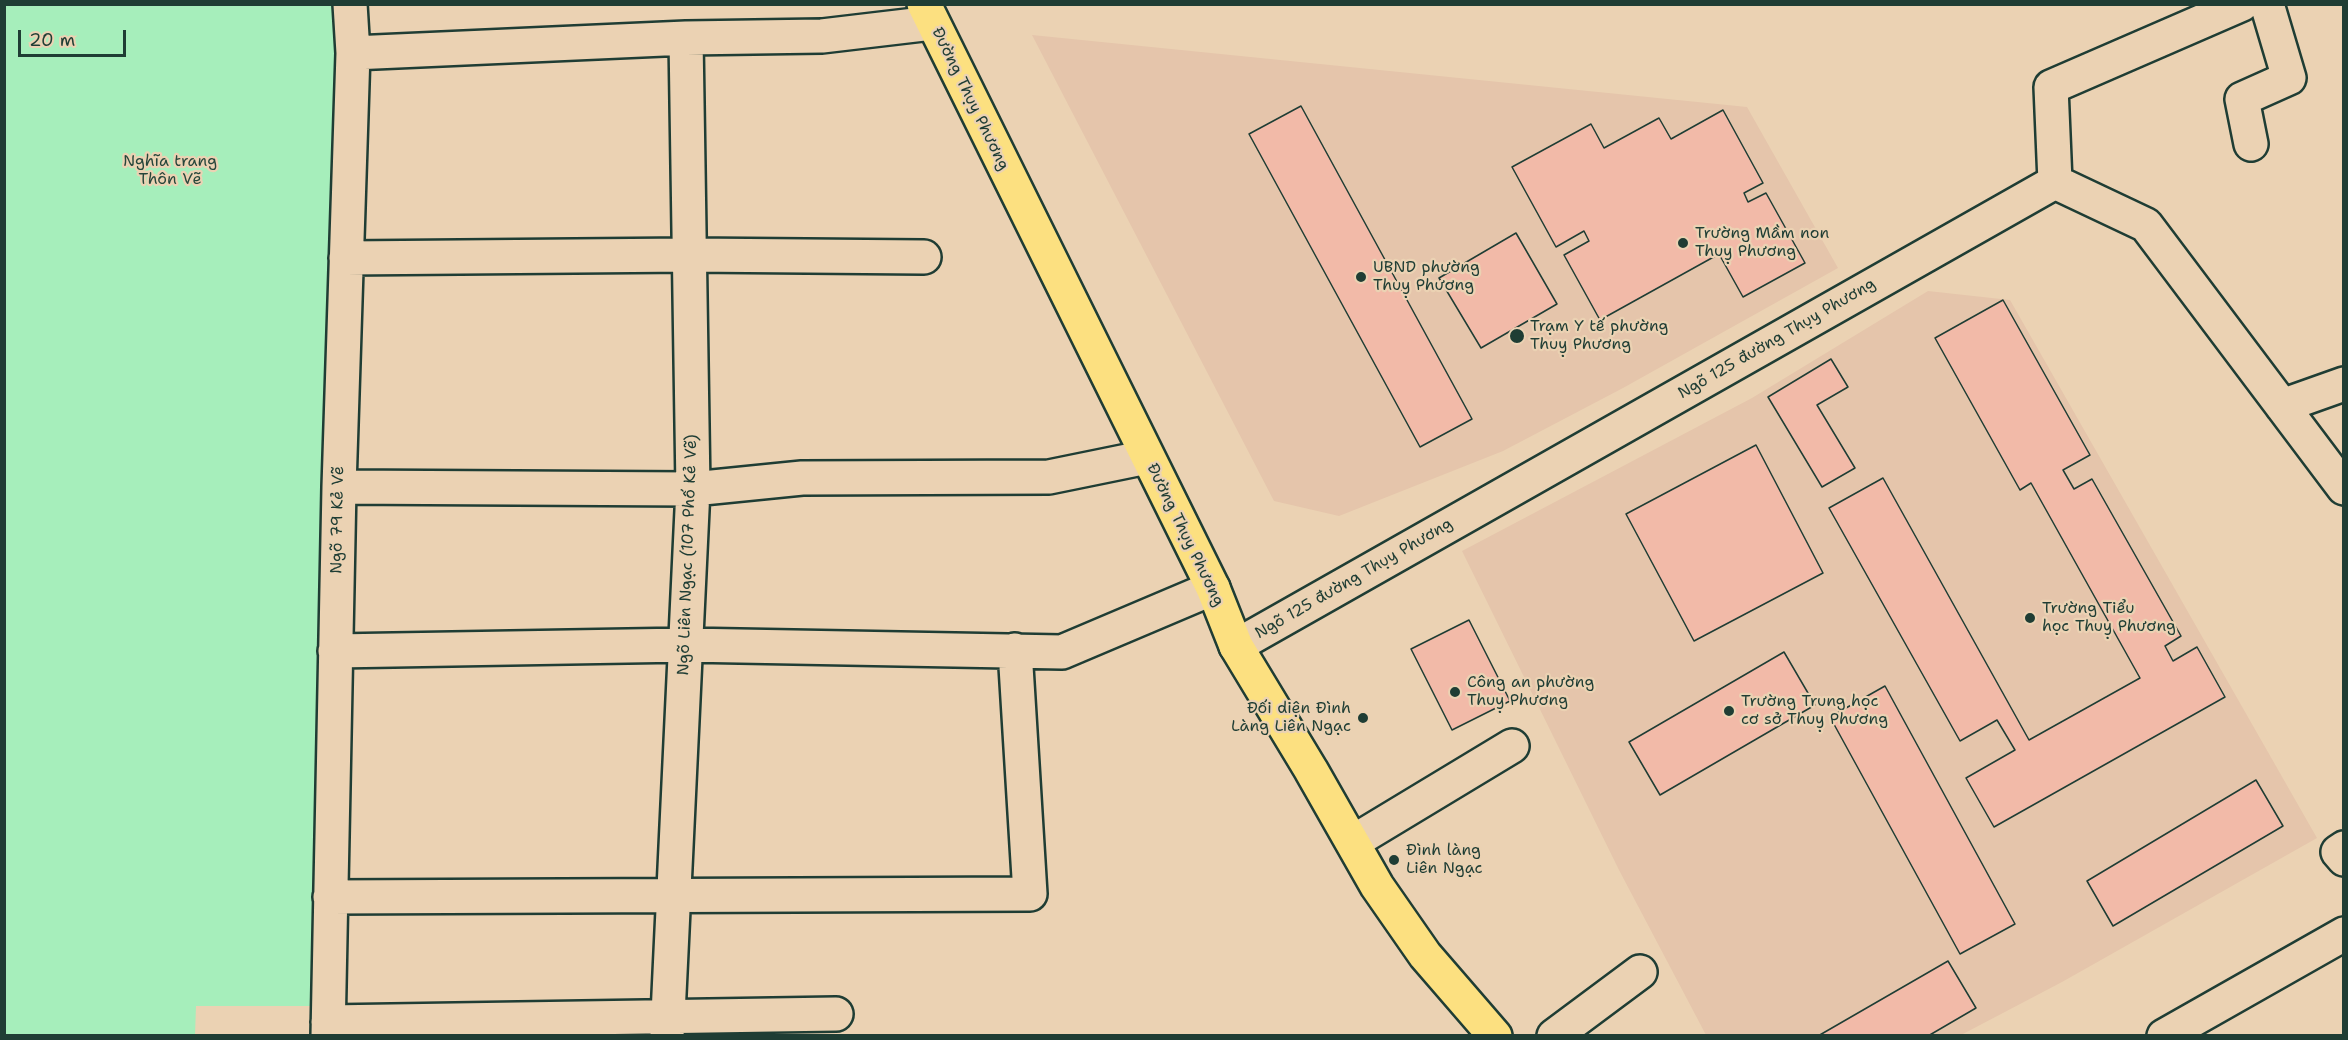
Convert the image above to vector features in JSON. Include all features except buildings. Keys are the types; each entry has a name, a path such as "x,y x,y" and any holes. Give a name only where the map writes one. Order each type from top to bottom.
{"main road":[{"name":"Đường Thụy Phương","path":"928,14 1213,588 1236,646 1377,886 1425,955 1495,1035"}],"street":[{"name":"Ngõ 79 Kẻ Vẽ","path":"328,1029 339,487 353,53 350,4"},
{"path":"2242,4 2051,87 2055,182 2146,225 2343,488"},
{"path":"2251,144 2242,99 2289,78 2267,4"},
{"path":"353,53 686,38 822,36 928,14"},
{"name":"Ngõ Liên Ngạc (107 Phố Kẻ Vẽ)","path":"667,1026 693,489 686,38"},
{"name":"Ngõ 125 đường Thụy Phương","path":"1236,646 2055,182"},
{"path":"346,258 689,255 924,257"},
{"path":"2282,406 2343,384"},
{"path":"339,487 693,489 802,478 1049,477 1147,457"},
{"path":"335,651 686,645 1062,652 1213,588"},
{"path":"330,897 1030,894 1015,650"},
{"path":"1353,842 1512,746"},
{"path":"2343,848 2338,852 2343,860"},
{"path":"2164,1035 2343,934"},
{"path":"1554,1035 1641,972"},
{"path":"328,1029 667,1026 837,1014"}],"shaded area":[{"path":"1032,35 1747,107 1838,268 1623,388 1503,451 1339,516 1274,501"},
{"path":"1928,291 2010,300 2317,838 2062,982 1961,1035 1706,1035 1619,870 1462,551 1752,398"}],"green space":[{"name":"Nghĩa trang Thôn Vẽ","path":"5,5 339,5 314,1006 196,1006 195,1035 5,1036"}],"place":[{"name":"Trường Mầm non Thuỵ Phương","path":"1683,243"},
{"name":"UBND phường Thuỵ Phương","path":"1361,277"},
{"name":"Trạm Y tế phường Thuỵ Phương","path":"1517,336"},
{"name":"Trường Tiểu học Thuỵ Phương","path":"2030,618"},
{"name":"Công an phường Thuỵ Phương","path":"1455,692"},
{"name":"Trường Trung học cơ sở Thuỵ Phương","path":"1729,711"},
{"name":"Đối diện Đình Làng Liên Ngạc","path":"1363,718"},
{"name":"Đình làng Liên Ngạc","path":"1394,860"}]}
